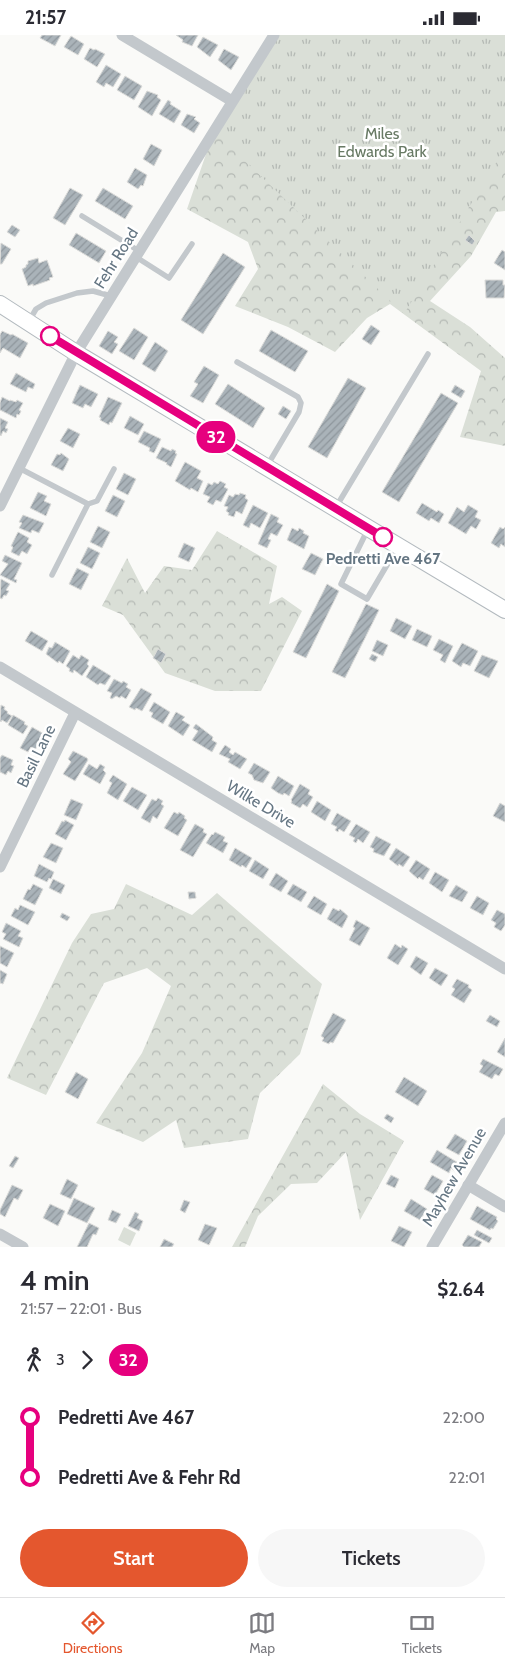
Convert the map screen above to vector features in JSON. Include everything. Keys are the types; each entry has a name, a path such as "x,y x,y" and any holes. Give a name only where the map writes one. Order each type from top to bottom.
{"street":[{"path":"122,35 232,101"},
{"name":"Fehr Road","path":"0,506 76,353 274,35"},
{"path":"0,304 76,353 505,610"},
{"name":"Wilke Drive","path":"0,667 505,969"},
{"name":"Basil Lane","path":"0,867 75,713"},
{"name":"Mayhew Avenue","path":"432,1247 505,1123"},
{"path":"468,1185 505,1207"},
{"path":"0,1234 23,1247"}],"lane":[{"path":"82,216 169,278 192,244"},
{"path":"28,322 36,309 46,303 78,293 93,291 112,295"},
{"path":"335,509 428,354"},
{"path":"237,362 298,397 301,403 300,412 266,467"},
{"path":"18,469 88,505"},
{"path":"52,575 88,505 97,501 114,469"},
{"path":"368,529 341,584 367,599 398,547"}],"green space":[{"name":"Miles Edwards Park","path":"274,35 505,35 505,148 404,314 214,131"},
{"name":"Miles Edwards Park","path":"505,35 505,211 496,212 471,256 430,301 470,327 505,358 505,446 460,437 481,371 390,304 367,318 335,352 288,327 235,306 258,269 248,242 187,209 214,131"},
{"path":"217,531 277,566 269,604 282,597 302,611 261,691 215,691 165,673 123,615 102,606 127,558 145,593 164,566 192,570"},
{"path":"126,884 192,915 217,893 322,984 300,1054 260,1093 248,1139 184,1148 176,1120 143,1142 96,1123 142,1053 171,986 147,968 104,983 46,1095 7,1078 72,943 91,914 114,909"},
{"path":"323,1084 360,1114 404,1141 360,1220 346,1152 317,1183 291,1184 258,1216 245,1247 232,1247"},
{"path":"124,1227 136,1233 130,1246 118,1240"}],"building":[{"path":"42,35 61,35 55,46 40,38"},
{"path":"176,35 198,35 192,46 182,42 183,40"},
{"path":"71,36 84,44 78,55 64,47"},
{"path":"203,37 218,45 210,57 197,47"},
{"path":"90,48 105,54 97,67 84,59"},
{"path":"224,49 239,57 231,70 218,60"},
{"path":"106,65 121,74 113,87 106,83 104,87 96,82"},
{"path":"125,76 142,86 134,100 117,90"},
{"path":"147,91 158,95 157,97 161,100 152,116 138,107"},
{"path":"168,100 171,102 170,104 181,111 174,123 159,114"},
{"path":"187,114 196,117 194,119 200,123 194,133 181,125"},
{"path":"151,144 162,150 154,166 143,159"},
{"path":"135,168 147,175 143,186 141,185 138,189 127,182"},
{"path":"70,188 83,195 65,225 53,218"},
{"path":"103,188 133,206 125,219 95,201"},
{"path":"12,225 20,230 15,237 7,232"},
{"path":"76,233 106,251 99,263 69,245"},
{"path":"469,235 475,241 472,245 465,240"},
{"path":"1,243 11,249 2,264 0,264"},
{"path":"502,250 505,252 505,270 494,263"},
{"path":"223,253 245,267 203,334 181,320"},
{"path":"38,258 39,263 47,260 53,277 49,278 50,280 28,286 22,269 26,267 28,261"},
{"path":"485,280 503,280 503,285 505,285 504,298 486,298"},
{"path":"371,325 380,331 371,345 362,339"},
{"path":"134,328 148,337 134,360 119,351"},
{"path":"271,330 308,351 295,372 259,351"},
{"path":"2,331 28,343 20,358 3,348 0,353 0,335"},
{"path":"108,331 118,337 114,342 118,344 112,354 99,346"},
{"path":"155,342 168,351 155,372 142,364"},
{"path":"204,366 219,375 203,403 190,396 198,384 194,382"},
{"path":"16,373 35,384 33,389 28,387 26,392 10,384"},
{"path":"348,378 366,388 327,458 308,447"},
{"path":"228,384 265,408 253,428 215,404"},
{"path":"80,385 98,394 91,407 85,404 83,408 72,403"},
{"path":"455,385 465,391 461,398 451,392"},
{"path":"441,393 458,403 399,502 382,492"},
{"path":"2,397 10,401 16,402 17,400 23,403 19,410 21,411 19,415 17,414 16,418 0,410"},
{"path":"108,397 122,403 112,423 110,422 109,425 100,420 101,418 99,417"},
{"path":"283,406 291,411 286,419 278,414"},
{"path":"130,416 144,424 138,435 124,428"},
{"path":"0,418 8,422 5,428 8,429 6,433 3,431 1,436 0,435"},
{"path":"68,428 80,434 73,448 60,441"},
{"path":"144,431 161,439 154,453 149,451 150,448 138,442"},
{"path":"162,447 176,451 175,453 177,454 171,467 156,458"},
{"path":"61,453 69,459 63,471 51,465 57,454 60,455"},
{"path":"185,462 201,471 197,478 203,481 198,492 191,488 190,490 175,481"},
{"path":"124,473 136,479 128,495 116,489"},
{"path":"220,481 226,484 224,487 228,489 221,502 216,500 213,505 207,502 210,497 203,494 208,483 212,485 214,482 218,484"},
{"path":"38,492 47,496 44,501 51,504 46,516 30,508"},
{"path":"240,493 246,495 245,498 248,500 242,514 236,511 234,517 228,515 229,513 226,511 228,507 224,506 229,495 233,497 235,494 239,495"},
{"path":"113,495 125,501 117,517 105,511"},
{"path":"422,503 444,514 439,523 431,518 429,521 416,513"},
{"path":"253,505 268,513 260,528 251,523 249,528 243,525"},
{"path":"468,505 478,511 475,517 481,520 476,529 471,526 466,534 448,523 457,507 464,512"},
{"path":"271,514 279,518 277,522 283,525 277,536 271,533 268,539 271,540 267,548 258,544"},
{"path":"23,515 44,523 39,533 32,530 31,533 19,528 22,523 19,522"},
{"path":"98,526 110,532 102,548 90,542"},
{"path":"500,527 503,529 505,527 505,547 501,544 499,548 491,543"},
{"path":"292,528 298,531 299,528 309,536 304,549 287,540"},
{"path":"18,532 29,538 27,542 32,545 27,554 22,551 19,556 11,552 13,547 11,546"},
{"path":"184,543 195,548 189,562 178,557"},
{"path":"88,547 100,553 92,569 80,563"},
{"path":"311,553 323,559 315,575 302,569"},
{"path":"5,555 22,563 14,579 17,580 16,583 0,575 8,564 2,561"},
{"path":"77,568 89,574 81,590 69,584"},
{"path":"1,579 10,584 6,590 9,591 2,599 0,598"},
{"path":"327,584 339,591 306,658 293,652"},
{"path":"366,604 379,610 345,678 332,672"},
{"path":"396,618 412,626 405,639 390,631"},
{"path":"417,629 432,636 427,647 412,640"},
{"path":"31,631 48,641 42,651 25,641"},
{"path":"439,639 453,646 445,663 440,660 443,655 433,650"},
{"path":"377,640 388,645 383,656 372,651"},
{"path":"55,642 70,651 63,664 59,661 58,663 46,654 49,647 52,648"},
{"path":"462,643 478,651 470,666 463,663 461,667 452,661"},
{"path":"158,649 166,654 161,663 153,658"},
{"path":"372,654 378,657 375,662 369,659"},
{"path":"73,655 79,659 81,655 89,660 87,664 89,666 82,676 74,670 73,673 69,671 70,669 66,666"},
{"path":"482,655 498,661 489,678 474,671"},
{"path":"93,665 111,676 105,685 100,683 98,685 86,677"},
{"path":"114,679 128,684 126,687 131,690 126,699 121,696 120,698 116,696 112,699 110,698 112,693 107,691"},
{"path":"141,688 152,694 142,711 129,707"},
{"path":"154,702 170,712 163,724 151,717 153,713 149,711"},
{"path":"1,705 12,716 7,723 2,720 0,721"},
{"path":"176,712 185,717 182,720 190,725 183,736 168,726"},
{"path":"13,715 28,726 23,734 8,725"},
{"path":"196,724 213,737 212,740 217,743 212,752 192,740 198,731 193,728"},
{"path":"32,727 44,734 35,750 31,747 28,752 20,748"},
{"path":"225,745 231,749 229,752 233,755 235,752 247,759 240,769 228,762 230,759 219,754"},
{"path":"73,751 88,760 75,781 63,774 71,762 68,759"},
{"path":"2,755 13,760 11,765 14,766 11,773 8,771 6,775 0,772 0,758"},
{"path":"254,763 270,772 263,783 254,780 252,775 248,773"},
{"path":"89,764 97,769 100,764 105,767 103,770 106,773 100,784 83,774"},
{"path":"113,775 127,784 118,800 107,793 112,783 109,781"},
{"path":"278,776 294,786 289,796 284,793 283,795 278,793 271,788"},
{"path":"300,784 310,790 308,794 313,797 307,807 303,804 300,808 291,803"},
{"path":"132,787 147,795 138,810 123,801"},
{"path":"158,798 163,801 161,804 164,806 157,819 153,816 150,823 141,818 152,799 156,801"},
{"path":"71,799 83,804 76,820 64,815"},
{"path":"317,801 331,810 325,821 311,812"},
{"path":"500,803 505,806 505,822 493,816"},
{"path":"174,812 178,814 179,812 187,820 178,836 164,828"},
{"path":"337,813 351,821 344,832 339,829 338,832 335,830 337,827 331,824"},
{"path":"65,820 74,825 66,840 55,834 62,821 64,822"},
{"path":"195,824 204,829 203,832 207,834 193,857 180,850"},
{"path":"356,824 370,832 363,843 358,839 356,843 353,841 355,838 349,835"},
{"path":"215,832 225,837 223,841 228,843 223,853 206,843"},
{"path":"376,836 391,844 384,856 373,852 374,849 370,847"},
{"path":"51,843 63,848 56,863 43,857"},
{"path":"235,848 252,858 246,868 229,860"},
{"path":"396,848 410,857 403,867 399,864 398,866 389,859"},
{"path":"255,860 269,869 263,879 249,871"},
{"path":"416,860 430,869 423,880 419,877 418,879 409,871"},
{"path":"39,864 54,872 51,879 49,878 47,882 34,876"},
{"path":"435,872 449,880 442,892 429,883"},
{"path":"276,873 288,881 281,892 269,885"},
{"path":"53,879 65,885 61,894 49,888"},
{"path":"33,884 43,889 35,905 23,899"},
{"path":"293,884 307,892 301,902 287,894"},
{"path":"456,885 468,892 462,902 449,896"},
{"path":"188,892 195,892 196,898 189,899"},
{"path":"314,896 327,904 321,915 307,907"},
{"path":"477,896 489,903 483,915 470,908"},
{"path":"20,905 35,912 28,925 11,916 15,908 18,910"},
{"path":"333,908 339,911 340,909 348,916 342,928 327,919"},
{"path":"497,910 505,914 505,925 501,931 494,927 496,923 491,920"},
{"path":"62,913 70,917 67,921 60,917"},
{"path":"356,920 370,928 360,946 349,940 355,928 353,927"},
{"path":"6,923 21,931 18,936 23,938 19,947 3,939 6,934 2,932"},
{"path":"395,944 401,948 402,945 408,949 398,965 387,958"},
{"path":"0,946 14,953 7,967 0,963"},
{"path":"416,956 428,963 421,975 410,967"},
{"path":"435,968 448,975 441,986 429,978"},
{"path":"0,970 7,974 3,984 0,983"},
{"path":"457,979 469,985 468,987 472,990 464,1003 451,995 455,989 452,987"},
{"path":"333,1013 346,1020 333,1043 330,1042 329,1044 322,1041 324,1038 321,1036"},
{"path":"490,1015 500,1021 497,1027 486,1021"},
{"path":"505,1038 505,1057 497,1052"},
{"path":"483,1059 503,1069 499,1076 495,1074 492,1079 479,1072 483,1066 480,1064"},
{"path":"76,1072 88,1079 78,1099 65,1092"},
{"path":"404,1077 427,1091 418,1106 395,1092"},
{"path":"387,1114 394,1118 391,1123 384,1118"},
{"path":"455,1134 467,1141 459,1155 446,1148"},
{"path":"437,1150 460,1164 455,1171 451,1168 449,1173 430,1162"},
{"path":"15,1156 19,1158 13,1168 9,1166"},
{"path":"391,1175 399,1179 395,1188 386,1184"},
{"path":"432,1175 443,1181 435,1195 424,1189"},
{"path":"67,1179 78,1185 71,1199 60,1194"},
{"path":"12,1185 23,1190 18,1200 14,1198 5,1217 0,1214 0,1210"},
{"path":"74,1198 95,1208 87,1223 67,1214"},
{"path":"411,1199 427,1209 420,1220 404,1211"},
{"path":"184,1200 190,1202 185,1213 180,1210"},
{"path":"50,1204 65,1211 58,1226 43,1218"},
{"path":"477,1206 497,1217 498,1221 493,1229 491,1228 490,1230 470,1219"},
{"path":"112,1210 121,1214 116,1223 108,1220"},
{"path":"135,1212 139,1214 137,1218 143,1221 139,1231 128,1226"},
{"path":"89,1223 99,1228 96,1235 93,1234 87,1247 77,1247"},
{"path":"205,1224 217,1228 209,1245 198,1240"},
{"path":"399,1226 412,1232 404,1247 391,1241"},
{"path":"477,1230 492,1238 489,1243 474,1235"},
{"path":"468,1235 482,1242 479,1247 464,1247 462,1245"},
{"path":"164,1239 174,1244 172,1247 160,1247"}],"bus line":[{"name":"32","path":"50,336 383,537"}],"place":[{"name":"Pedretti Ave 467","path":"383,537"}]}
